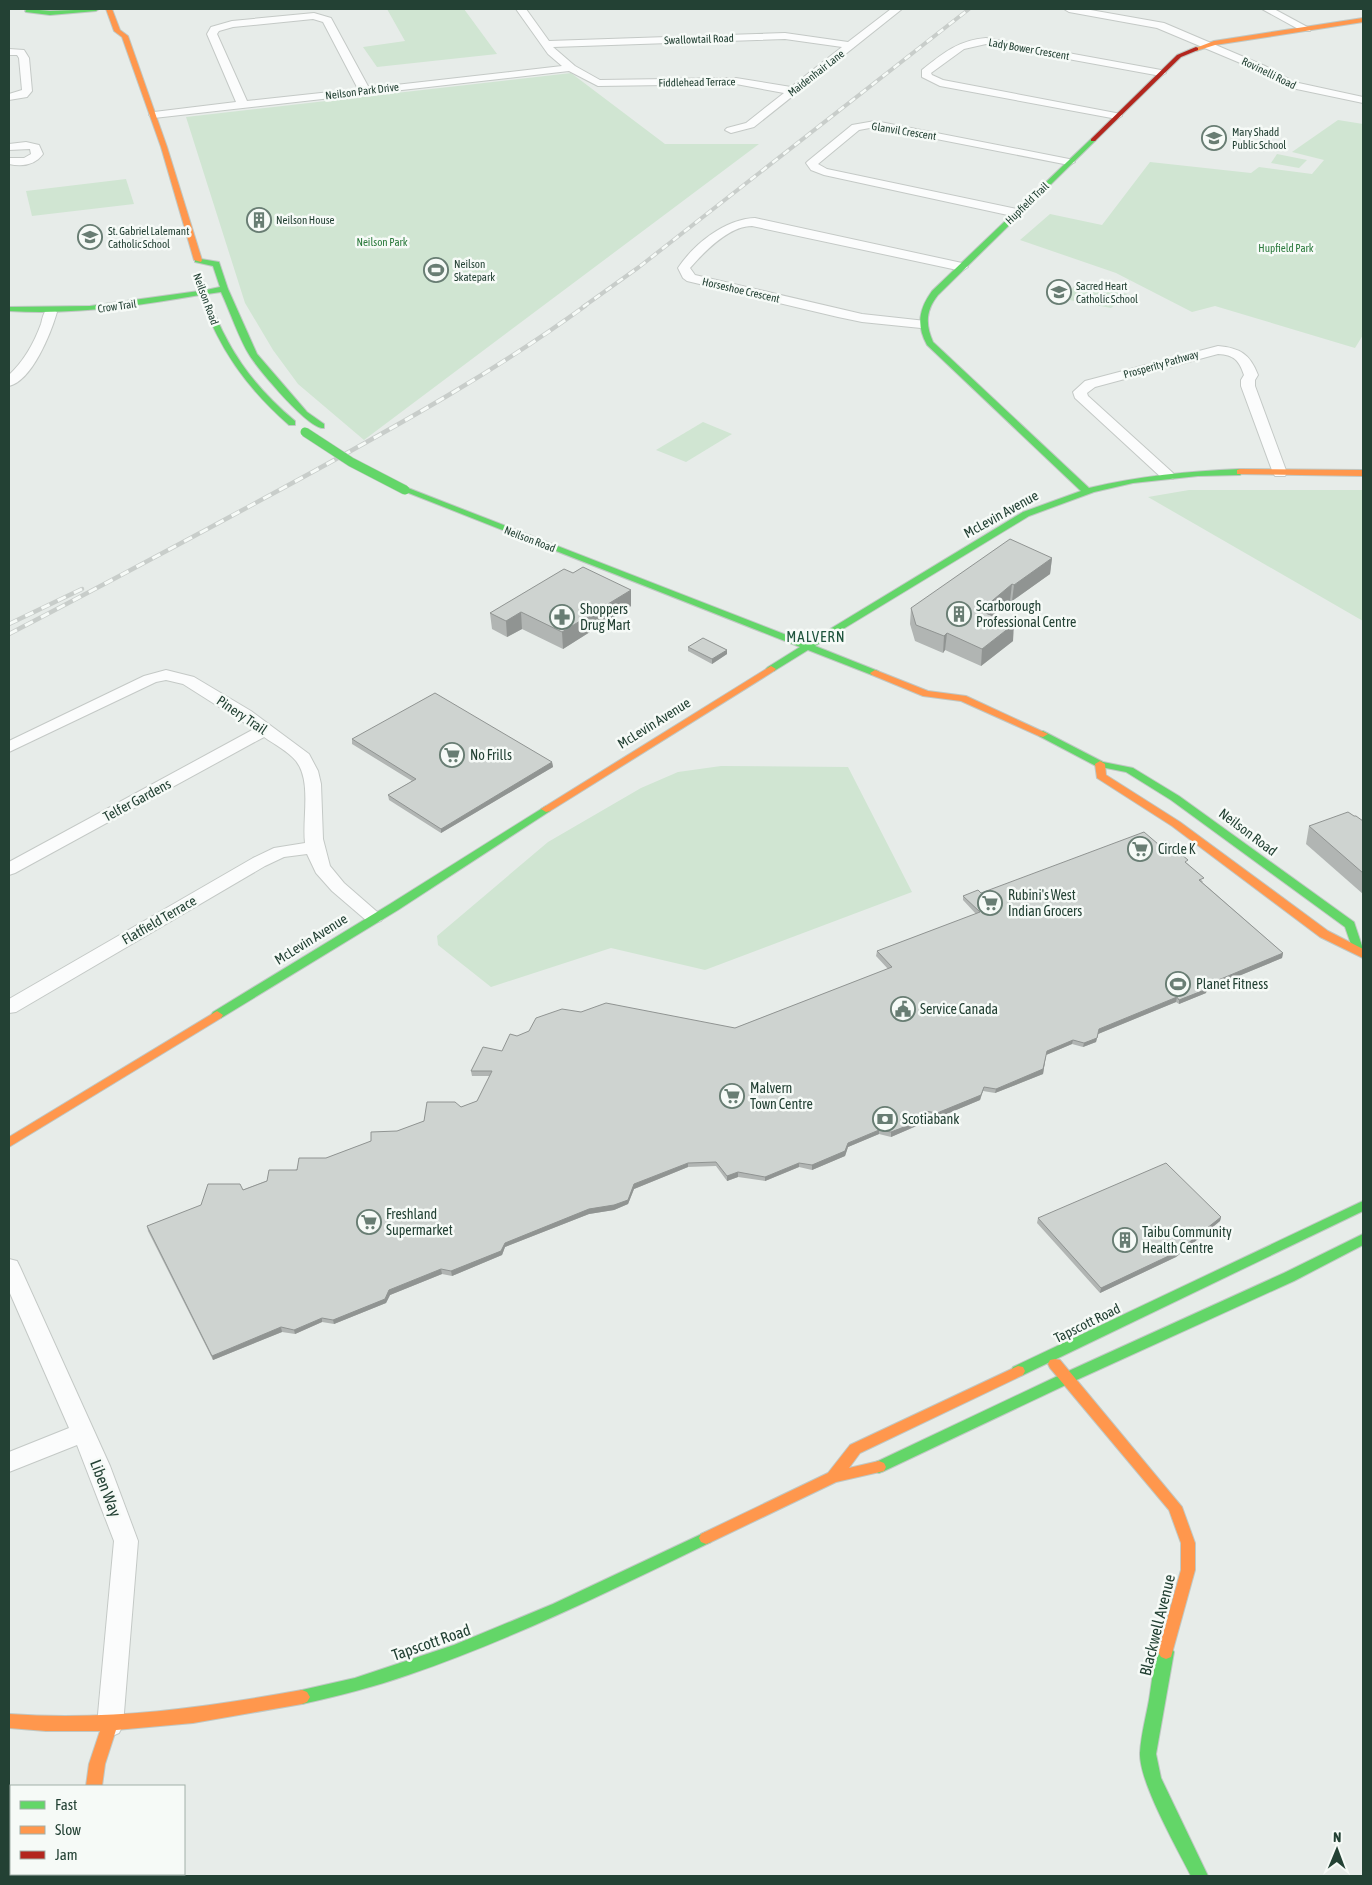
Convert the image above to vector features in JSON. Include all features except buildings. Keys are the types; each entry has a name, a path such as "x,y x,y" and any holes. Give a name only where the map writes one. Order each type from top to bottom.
{"street":[{"path":"40,9 23,12 50,13 96,9"},
{"name":"Neilson Road","path":"109,9 116,31 130,33 198,260"},
{"path":"520,9 546,44 571,68 598,84"},
{"name":"Maidenhair Lane","path":"731,130 750,125 897,9"},
{"name":"Rovinelli Road","path":"1069,9 1160,25 1261,68 1291,85 1363,100"},
{"path":"1267,9 1306,28"},
{"path":"243,105 212,34 215,29 232,24 314,16 327,20 366,91"},
{"name":"Hupfield Trail","path":"921,324 923,308 930,298 1160,73 1186,52 1207,44 1363,20"},
{"name":"Swallowtail Road","path":"546,44 784,36 851,46"},
{"name":"Lady Bower Crescent","path":"1117,116 940,83 930,79 926,72 962,44 986,41 1160,73"},
{"path":"9,52 20,52 24,58 27,91 24,95 9,97"},
{"name":"Neilson Park Drive","path":"154,115 571,68"},
{"name":"Fiddlehead Terrace","path":"598,84 736,81 794,91"},
{"name":"Glanvil Crescent","path":"1017,213 824,172 815,168 812,163 856,127 869,124 1068,162"},
{"path":"9,147 35,146 37,154 35,158 26,161 9,161"},
{"name":"Horseshoe Crescent","path":"921,324 862,318 838,313 691,278 687,275 684,268 691,259 731,227 742,223 755,222 962,267"},
{"name":"Neilson Road","path":"198,260 216,264 224,290 253,356 304,414 325,428"},
{"name":"Neilson Road","path":"198,260 194,266 202,293 211,317 236,367 257,393 305,432 351,462 405,490 809,646 926,694 963,698 1042,733 1100,764 1129,770 1175,798 1350,925 1361,952"},
{"name":"Crow Trail","path":"9,309 51,312 93,309 224,290"},
{"path":"9,382 26,366 37,346 51,312"},
{"path":"921,324 930,343 1087,491"},
{"name":"Prosperity Pathway","path":"1168,476 1082,398 1080,392 1090,384 1218,350 1234,352 1245,358 1251,375 1248,380 1248,386 1280,473"},
{"name":"McLevin Avenue","path":"9,1143 374,917 394,907 642,748 1026,514 1087,491 1133,480 1228,472 1363,473"},
{"name":"Neilson Road","path":"428,486 501,515"},
{"path":"811,630 840,641"},
{"name":"Pinery Trail","path":"9,747 150,679 166,675 188,680 265,730 302,758 308,767 314,785 312,816 315,847 321,866 331,881 374,917"},
{"name":"Neilson Road","path":"948,685 963,698"},
{"name":"Telfer Gardens","path":"9,869 265,730"},
{"name":"Neilson Road","path":"1100,764 1101,776 1139,799 1216,852 1324,934 1361,952"},
{"path":"1216,852 1238,843"},
{"name":"Flatfield Terrace","path":"9,1007 259,862 280,852 315,847"},
{"name":"Tapscott Road","path":"832,1477 855,1449 1049,1358 1363,1206"},
{"name":"Tapscott Road","path":"9,1721 34,1724 110,1725 208,1714 295,1698 370,1681 436,1658 480,1642 601,1588 832,1477 874,1470 1067,1378 1289,1277 1363,1239"},
{"name":"Liben Way","path":"9,1267 83,1434 126,1541 110,1725"},
{"name":"Blackwell Avenue","path":"1049,1358 1162,1490 1175,1508 1188,1543 1188,1570 1161,1674 1148,1754 1153,1778 1168,1813 1200,1876"},
{"path":"9,1462 83,1434"},
{"path":"94,1785 97,1764 110,1725"}],"green space":[{"path":"387,9 464,9 497,54 377,67 363,47 405,41"},
{"name":"Neilson Park","path":"571,73 665,144 759,144 364,440 298,384 273,350 245,303 186,117"},
{"name":"Hupfield Park","path":"1338,120 1363,124 1363,335 1355,348 1215,306 1192,312 1116,273 1020,240 1050,214 1102,225 1150,162 1251,173 1259,167 1312,174 1324,160 1292,152"},
{"path":"1277,154 1307,160 1299,168 1271,163"},
{"path":"126,179 134,204 32,216 26,191"},
{"path":"1076,284 1128,294 1111,308 1064,299"},
{"path":"703,422 732,434 686,462 656,450"},
{"path":"1189,490 1363,490 1363,621 1148,497"},
{"path":"721,766 848,767 912,892 705,970 611,948 491,987 438,945 437,936 548,842 641,788 678,772"}],"railway":[{"path":"583,307 639,267 969,9"},
{"path":"9,634 414,416 518,352 585,306"},
{"path":"9,624 82,589"}],"traffic: fast":[{"path":"28,11 50,13 96,9"},
{"path":"1087,491 930,343 924,329 923,317 924,311 935,293 1093,140"},
{"path":"198,260 216,264 224,289 253,355 304,414 321,426"},
{"path":"197,275 213,319 232,357 257,391 292,423"},
{"path":"9,309 63,310 90,308 144,302 224,289"},
{"path":"305,432 351,462 405,490"},
{"path":"771,669 1026,514 1091,490 1133,480 1198,473 1240,472"},
{"path":"405,490 875,673"},
{"path":"1043,734 1100,764 1129,770 1175,798 1350,925 1358,950"},
{"path":"217,1015 394,907 546,809"},
{"path":"1018,1371 1363,1206"},
{"path":"879,1467 1067,1378 1289,1277 1363,1239"},
{"path":"302,1697 355,1685 458,1651 558,1608 706,1538"},
{"path":"1166,1652 1148,1754 1153,1778 1168,1813 1200,1876"}],"traffic: slow":[{"path":"109,9 117,31 125,36 145,92 173,175 198,260"},
{"path":"1196,49 1214,43 1363,20"},
{"path":"1240,472 1363,473"},
{"path":"546,809 771,669"},
{"path":"875,673 926,694 963,698 1043,734"},
{"path":"1100,764 1101,776 1176,824 1324,934 1363,954"},
{"path":"9,1143 217,1015"},
{"path":"1055,1364 1175,1507 1188,1543 1188,1570 1166,1652"},
{"path":"833,1477 855,1449 1018,1371"},
{"path":"706,1538 833,1477 879,1467"},
{"path":"9,1721 46,1724 120,1723 193,1716 302,1697"},
{"path":"94,1785 97,1764 110,1725"}],"traffic: jam":[{"path":"1093,140 1179,56 1196,49"}],"place":[{"name":"Mary Shadd Public School","path":"1214,138"},
{"name":"Neilson House","path":"259,220"},
{"name":"St. Gabriel Lalemant Catholic School","path":"90,237"},
{"name":"Neilson Skatepark","path":"436,270"},
{"name":"Sacred Heart Catholic School","path":"1059,292"},
{"name":"Scarborough Professional Centre","path":"959,614"},
{"name":"Shoppers Drug Mart","path":"562,617"},
{"name":"No Frills","path":"452,755"},
{"name":"Circle K","path":"1140,849"},
{"name":"Rubini's West Indian Grocers","path":"990,903"},
{"name":"Planet Fitness","path":"1178,984"},
{"name":"Service Canada","path":"903,1009"},
{"name":"Malvern Town Centre","path":"732,1096"},
{"name":"Scotiabank","path":"885,1119"},
{"name":"Freshland Supermarket","path":"369,1222"},
{"name":"Taibu Community Health Centre","path":"1125,1240"}],"district":[{"name":"MALVERN","path":"816,637"}]}
